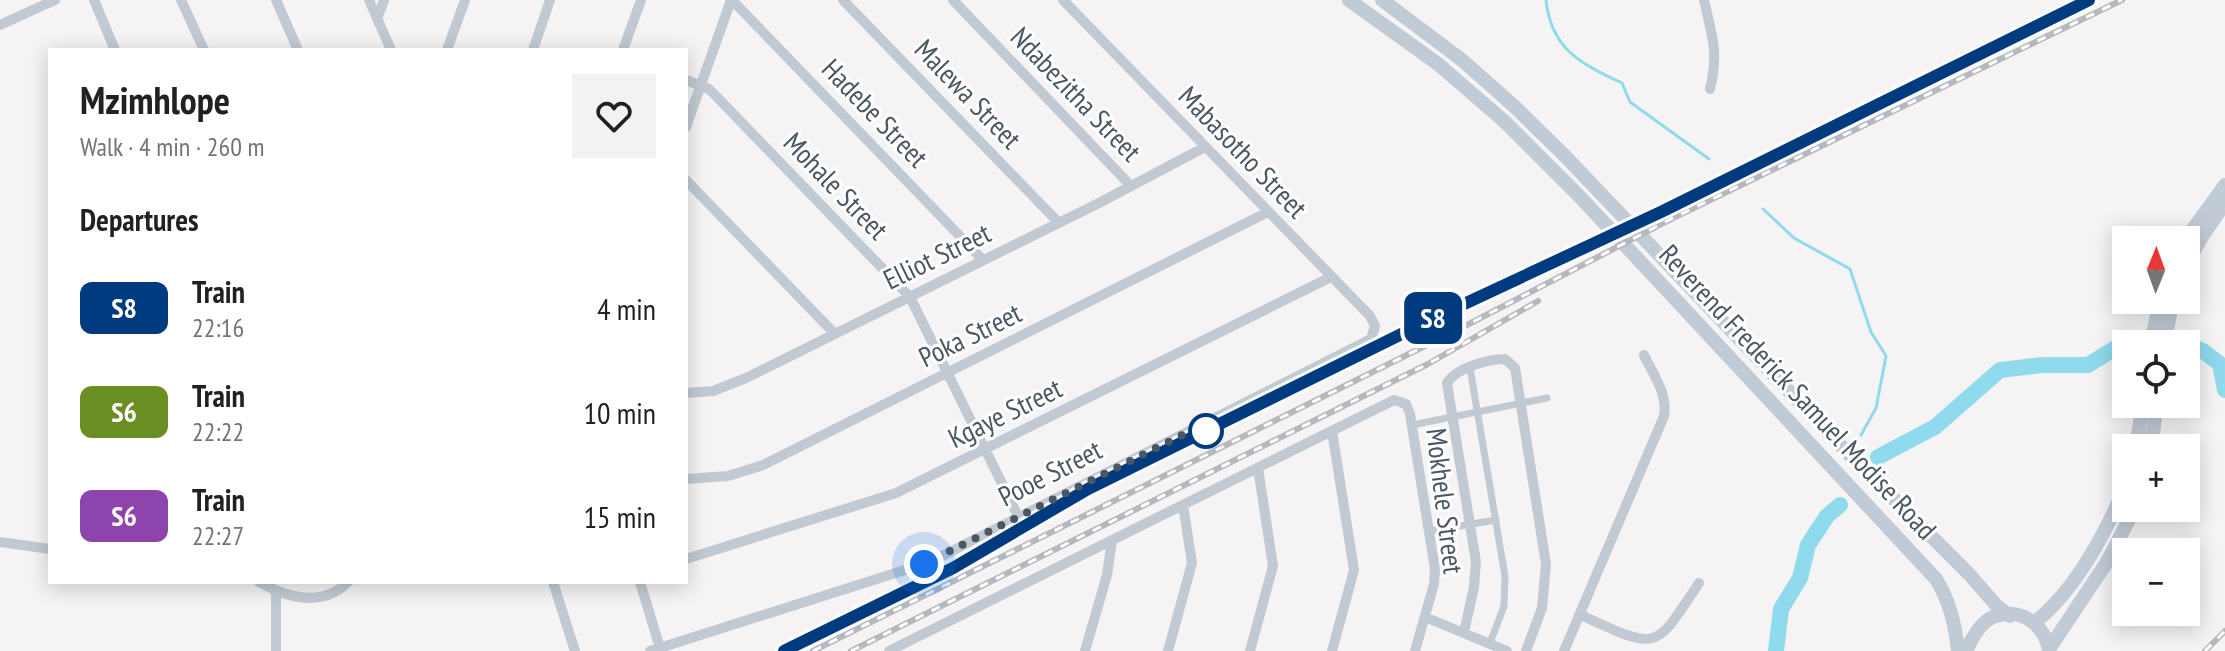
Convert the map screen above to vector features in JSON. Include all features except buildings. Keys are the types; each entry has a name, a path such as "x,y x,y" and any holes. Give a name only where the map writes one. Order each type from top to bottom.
{"main road":[{"name":"Reverend Frederick Samuel Modise Road","path":"1349,0 1438,64 1504,121 1581,198 1907,546 1945,594 1955,625 1958,651"},
{"name":"Reverend Frederick Samuel Modise Road","path":"1382,0 1462,60 1525,117 1846,451 2010,616"},
{"path":"2195,226 2225,185"},
{"path":"2200,240 2225,203"},
{"path":"2161,314 2162,330"},
{"path":"2158,330 2166,314"},
{"path":"2035,622 2060,601 2112,513"},
{"path":"2049,650 2107,562 2129,522"},
{"path":"1966,651 1988,620 1998,616 2025,617 2035,622 2043,632 2049,650"}],"street":[{"path":"0,25 55,0"},
{"path":"94,0 114,48"},
{"path":"181,0 203,48"},
{"path":"276,0 297,48"},
{"path":"369,0 390,48"},
{"path":"377,19 384,0"},
{"path":"448,48 465,0"},
{"path":"534,48 550,0"},
{"path":"624,48 641,0"},
{"path":"688,122 732,0"},
{"name":"Hadebe Street","path":"732,0 983,260"},
{"name":"Malewa Street","path":"843,0 1058,222"},
{"name":"Ndabezitha Street","path":"953,0 1131,186"},
{"name":"Mabasotho Street","path":"1063,0 1374,320 1375,329 1370,340"},
{"path":"1704,0 1714,36 1714,72 1710,89"},
{"name":"Mohale Street","path":"688,81 717,97 910,297 1018,516"},
{"name":"Elliot Street","path":"688,393 725,388 1205,147"},
{"path":"688,182 833,332"},
{"name":"Poka Street","path":"688,479 720,478 754,469 1268,212"},
{"name":"Kgaye Street","path":"688,558 891,495 1331,277"},
{"name":"Pooe Street","path":"655,649 924,564 1370,340"},
{"path":"1564,651 1664,416 1662,391 1644,355"},
{"path":"1464,632 1476,576 1447,383 1452,376 1496,359 1511,362 1515,368 1544,549 1546,579 1542,608 1526,651"},
{"path":"1425,617 1498,648 1505,576 1470,368"},
{"path":"1412,425 1547,398"},
{"name":"Mokhele Street","path":"1332,431 1390,401 1406,404 1430,531 1435,576 1415,651"},
{"path":"889,651 1332,431 1354,570 1332,651"},
{"path":"1250,651 1273,566 1258,468"},
{"path":"1168,651 1191,569 1183,505"},
{"path":"1430,531 1496,520"},
{"path":"1085,651 1107,575 1112,540"},
{"path":"0,542 48,549"},
{"path":"1581,615 1642,645 1652,645 1670,634 1699,583"},
{"path":"263,584 276,591 305,598 328,596 345,585"},
{"path":"554,584 575,651"},
{"path":"640,584 655,649"},
{"path":"276,591 276,651"}],"waterway":[{"path":"1546,0 1554,31 1570,53 1622,83 1630,102 1709,159"},
{"path":"1763,209 1794,238 1850,269 1871,332 1886,356 1876,408 1861,435"},
{"path":"1878,457 1935,427 2000,370 2043,365 2088,365 2122,344 2157,335 2203,351 2220,364 2225,390"},
{"path":"1776,651 1781,609 1800,578 1808,545 1827,516 1840,505"}],"railway":[{"path":"1785,151 2089,0"},
{"path":"813,651 1469,324 1671,219 2122,0"},
{"path":"784,651 953,568 1088,489 1434,318 1659,213"},
{"path":"851,651 1428,364 1538,301"},
{"path":"2205,651 2225,631"}],"train":[{"name":"S8","path":"784,651 953,568 1088,489 1434,318 1663,211 2089,0"}],"route":[{"path":"924,564 1214,419 1206,431"}]}
